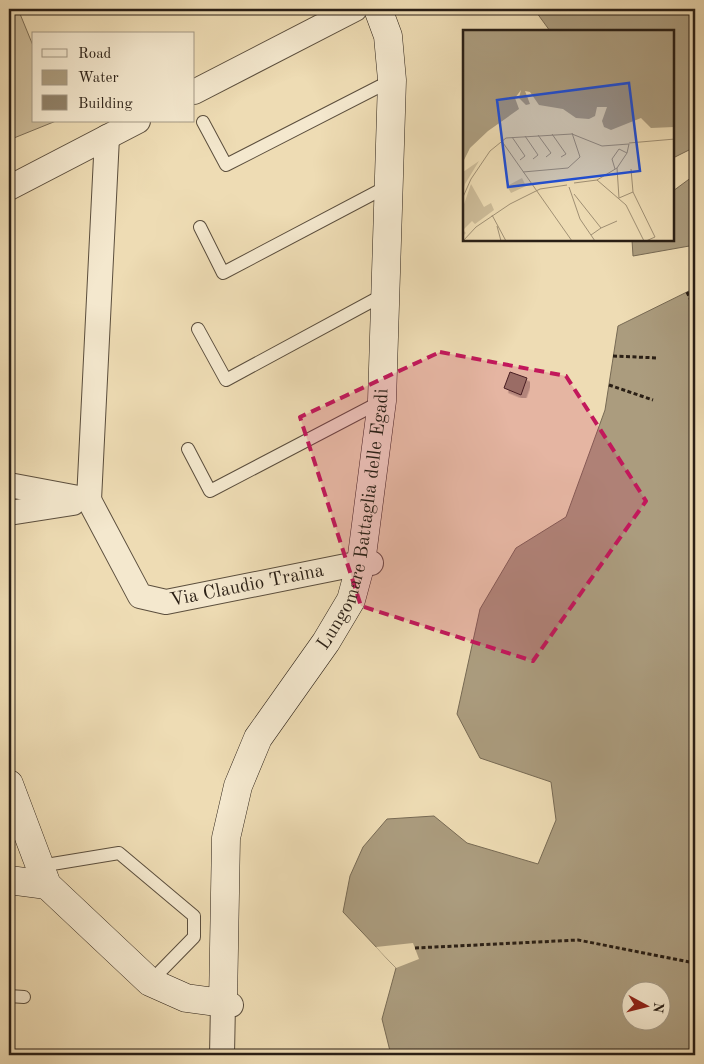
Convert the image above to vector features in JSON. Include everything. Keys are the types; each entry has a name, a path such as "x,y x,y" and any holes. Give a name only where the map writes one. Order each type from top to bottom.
{"street":[{"path":"195,91 355,9"},
{"name":"Lungomare Battaglia delle Egadi","path":"222,1055 227,1004 226,838 238,786 258,738 326,642 351,600 366,563 382,401 392,80 388,36 378,9"},
{"path":"9,188 136,122"},
{"path":"89,500 106,137"},
{"path":"9,485 89,500"},
{"path":"9,513 89,500"},
{"name":"Via Claudio Traina","path":"89,500 140,596 166,602 366,563"},
{"path":"9,784 43,876 150,982 186,998 227,1004"},
{"path":"9,880 43,876"}],"lane":[{"path":"203,122 226,165 392,80"},
{"path":"200,227 224,273 388,186"},
{"path":"198,329 226,380 385,294"},
{"path":"188,449 210,491 382,401"},
{"path":"43,876 119,853 194,916 194,937 150,982"},
{"path":"9,996 24,997"}],"path":[{"path":"687,292 695,309"},
{"path":"613,356 658,358"},
{"path":"609,384 653,400"},
{"path":"415,948 578,940 695,963"}],"highlighted area":[{"path":"440,352 566,376 646,501 533,661 361,606 300,417"}],"shaded area":[{"path":"9,9 18,9 32,43 32,122 54,122 9,140"}],"water":[{"path":"534,9 695,9 695,147 674,158 674,30 549,30"},
{"path":"692,177 695,177 695,245 633,256 632,241 674,241 674,190"},
{"path":"695,288 695,1055 391,1055 382,1019 396,968 343,912 350,876 363,847 387,819 434,816 467,843 538,864 556,820 551,782 480,758 457,714 480,609 516,548 566,517 605,410 618,326"}],"pier":[{"path":"413,943 419,959 396,968 376,947"}],"building":[{"path":"510,372 527,378 521,395 504,388"}]}
